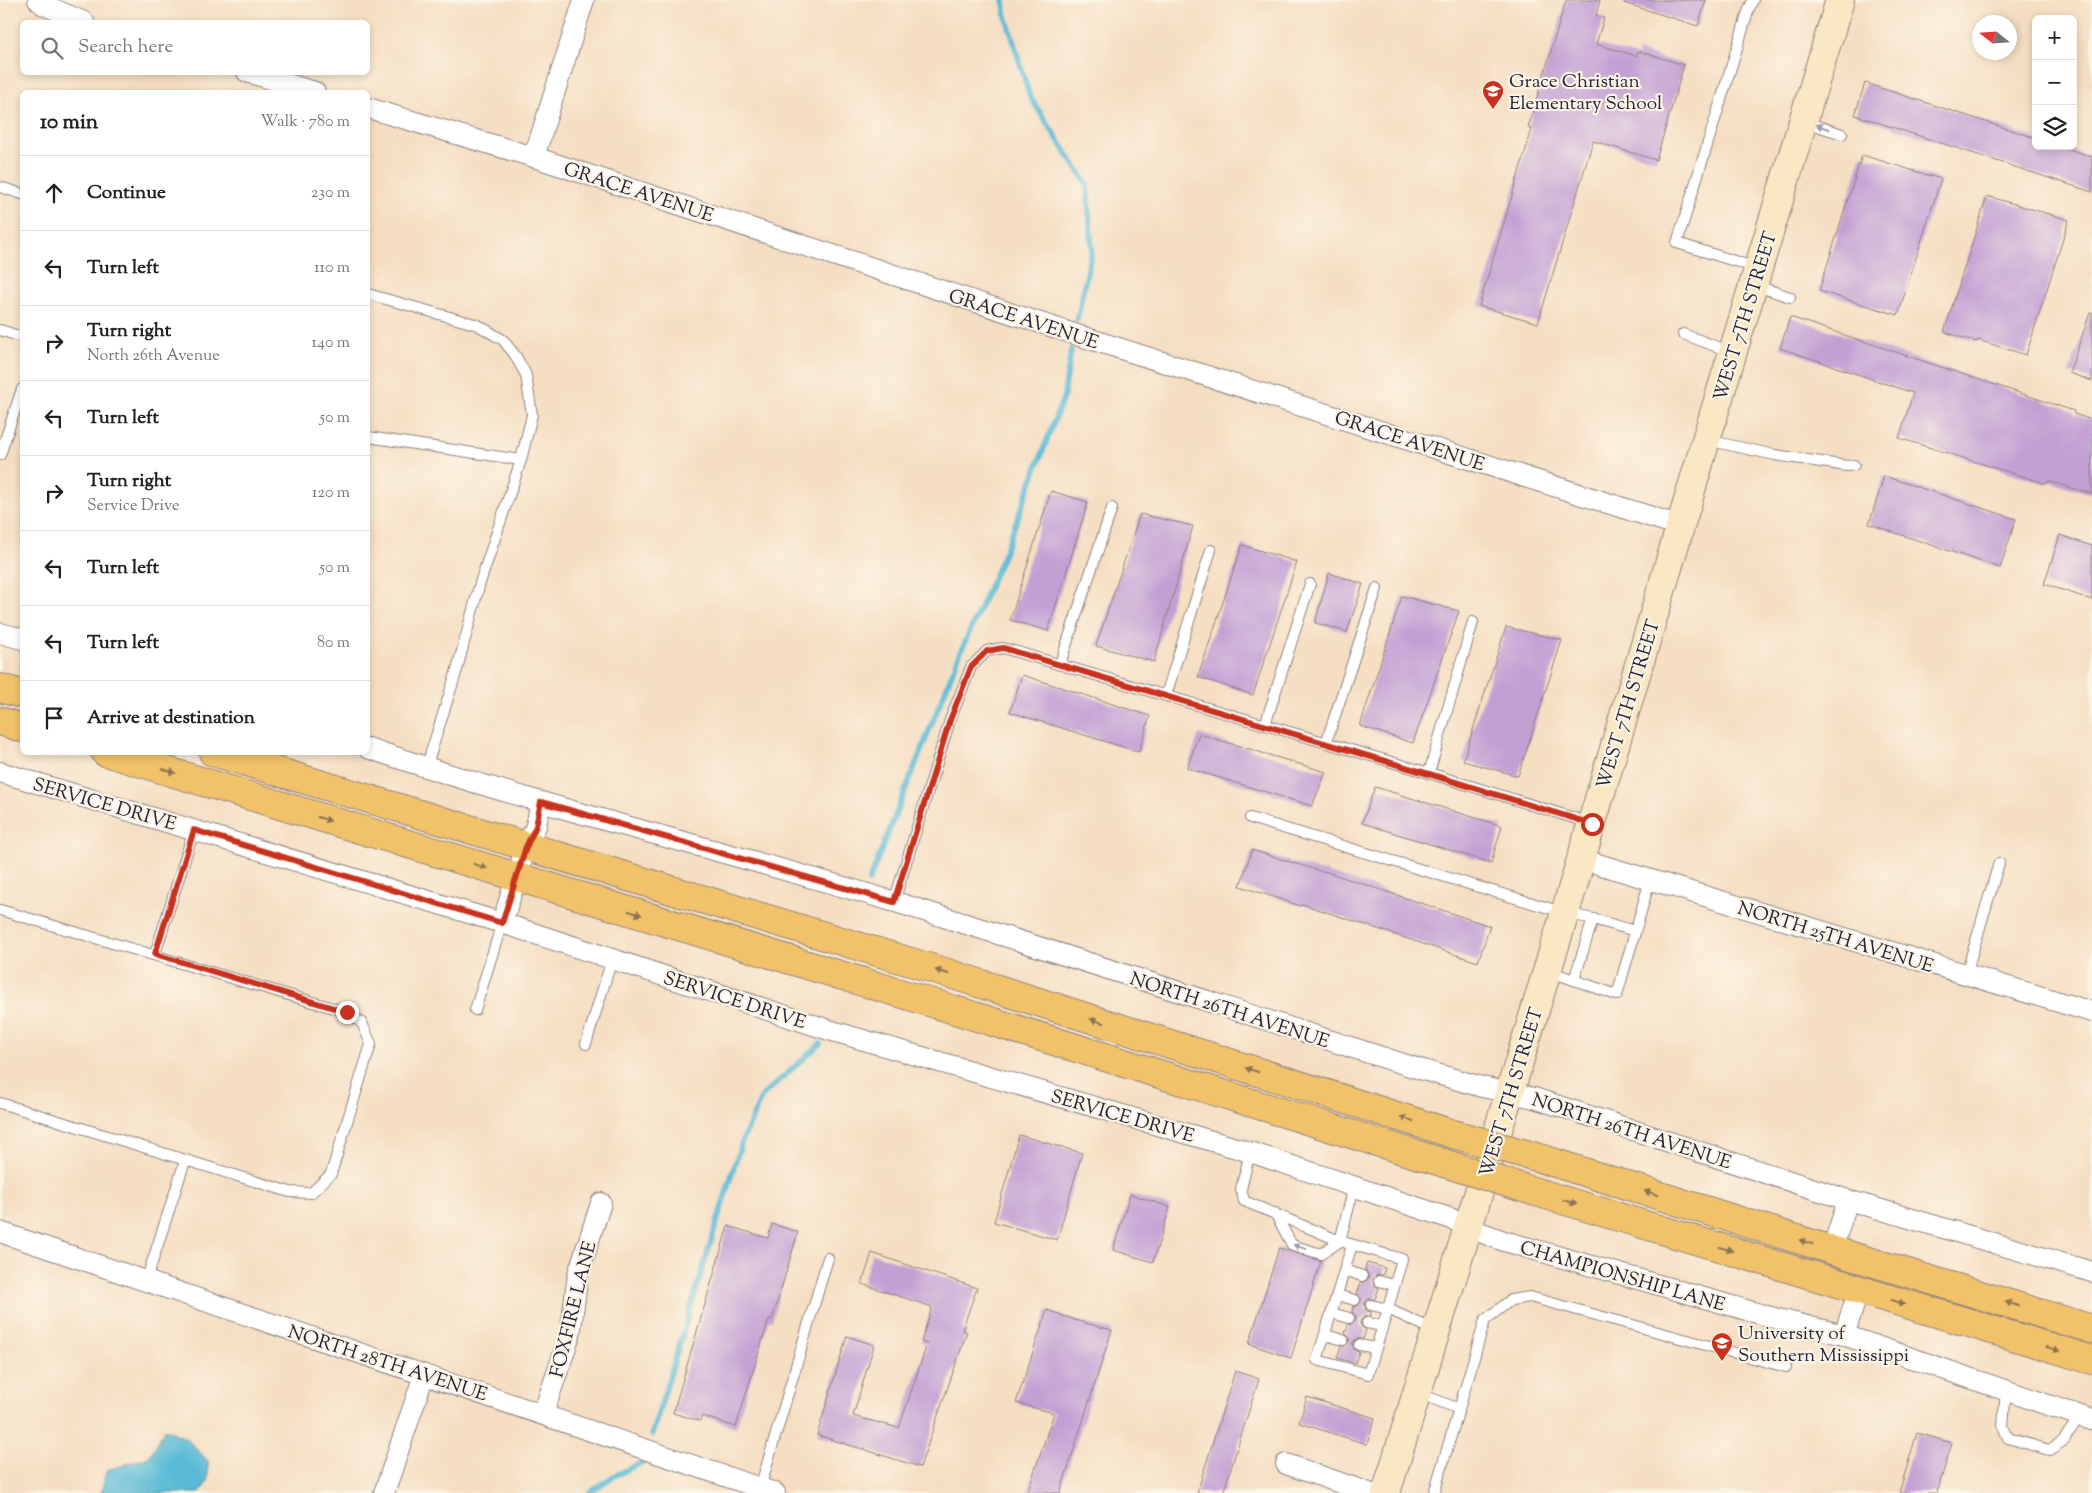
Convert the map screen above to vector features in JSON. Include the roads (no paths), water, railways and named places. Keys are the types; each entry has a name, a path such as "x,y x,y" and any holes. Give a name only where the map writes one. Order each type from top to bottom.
{"main road":[{"name":"WEST 7TH STREET","path":"1386,1493 1548,970 1732,352 1840,0"},
{"path":"0,688 20,693"},
{"path":"0,721 20,727"},
{"path":"115,755 929,1002 1524,1188 2092,1360"},
{"path":"224,755 944,972 1454,1134 1534,1156 1832,1250 2092,1329"}],"street":[{"path":"38,0 44,5 79,20"},
{"path":"534,157 584,0"},
{"path":"257,75 308,90"},
{"name":"GRACE AVENUE","path":"370,109 534,157 1071,333 1680,526"},
{"path":"0,633 20,638"},
{"name":"NORTH 26TH AVENUE","path":"370,749 426,768 541,802 894,902 1413,1067 1543,1101 1848,1200 2092,1272"},
{"name":"SERVICE DRIVE","path":"0,772 502,923 829,1030 1315,1172 1452,1220 1468,1228"},
{"path":"502,923 526,847 536,826 541,802"},
{"name":"NORTH 25TH AVENUE","path":"1581,859 2092,1012"},
{"path":"1832,1250 1848,1200"},
{"name":"FOXFIRE LANE","path":"543,1414 570,1335 578,1274 601,1203"},
{"name":"CHAMPIONSHIP LANE","path":"1468,1228 1504,1241 1844,1336 2086,1418"},
{"name":"NORTH 28TH AVENUE","path":"0,1232 767,1490"},
{"path":"1844,1336 1859,1290"},
{"path":"384,1493 424,1375"},
{"path":"1286,1464 1369,1493"}],"lane":[{"path":"1754,0 1748,9 1677,243 1755,276 1790,297"},
{"path":"1804,121 1842,134"},
{"path":"0,187 20,193"},
{"path":"370,295 478,326 503,340 515,355 526,375 532,415 521,460 480,583 456,673 426,768"},
{"path":"0,330 20,336"},
{"path":"1683,334 1732,352"},
{"path":"0,455 20,394"},
{"path":"370,437 521,460"},
{"path":"1706,440 1775,455 1847,466 1854,465"},
{"path":"1060,664 1112,508"},
{"path":"1166,695 1211,550"},
{"path":"1265,725 1310,584"},
{"path":"1326,743 1377,588"},
{"path":"1429,774 1473,622"},
{"path":"894,902 950,720 971,667 987,651 1003,648 1166,695 1592,824"},
{"path":"1250,818 1565,913 1635,931"},
{"path":"155,954 194,830"},
{"path":"1966,974 1999,863"},
{"path":"1548,970 1617,995 1650,880"},
{"path":"0,910 347,1012 362,1023 371,1044 331,1174 311,1193 290,1192 0,1103"},
{"path":"1574,980 1593,919"},
{"path":"475,1010 502,923"},
{"path":"586,1044 612,959"},
{"path":"1250,1152 1240,1189 1244,1201 1340,1241 1402,1259 1368,1374 1317,1360 1352,1245"},
{"path":"146,1282 185,1161"},
{"path":"1274,1213 1292,1245 1321,1254 1340,1241 1354,1187"},
{"path":"767,1490 828,1258"},
{"path":"1345,1270 1362,1276"},
{"path":"1379,1281 1394,1285"},
{"path":"1337,1295 1355,1300"},
{"path":"1434,1493 1485,1320 1511,1300 1530,1297 1786,1367"},
{"path":"1371,1305 1388,1309 1436,1331"},
{"path":"1332,1313 1349,1318"},
{"path":"1367,1323 1382,1326"},
{"path":"1326,1335 1343,1340"},
{"path":"1359,1345 1376,1348"},
{"path":"2006,1390 2003,1426 2008,1438 2049,1450 2064,1441 2086,1418"},
{"path":"1417,1393 1459,1408"}],"water":[{"path":"165,1429 186,1438 208,1461 208,1481 199,1493 101,1493 107,1470 149,1457"}],"waterway":[{"path":"1004,0 1005,13 1030,97 1087,184 1092,250 1077,320"},
{"path":"869,881 959,656 1005,551 1064,395 1071,350"},
{"path":"652,1434 741,1144 762,1096 820,1044"},
{"path":"589,1493 612,1477 643,1462"}],"place":[{"name":"Grace Christian Elementary School","path":"1493,110"},
{"name":"University of Southern Mississippi","path":"1722,1362"}]}
